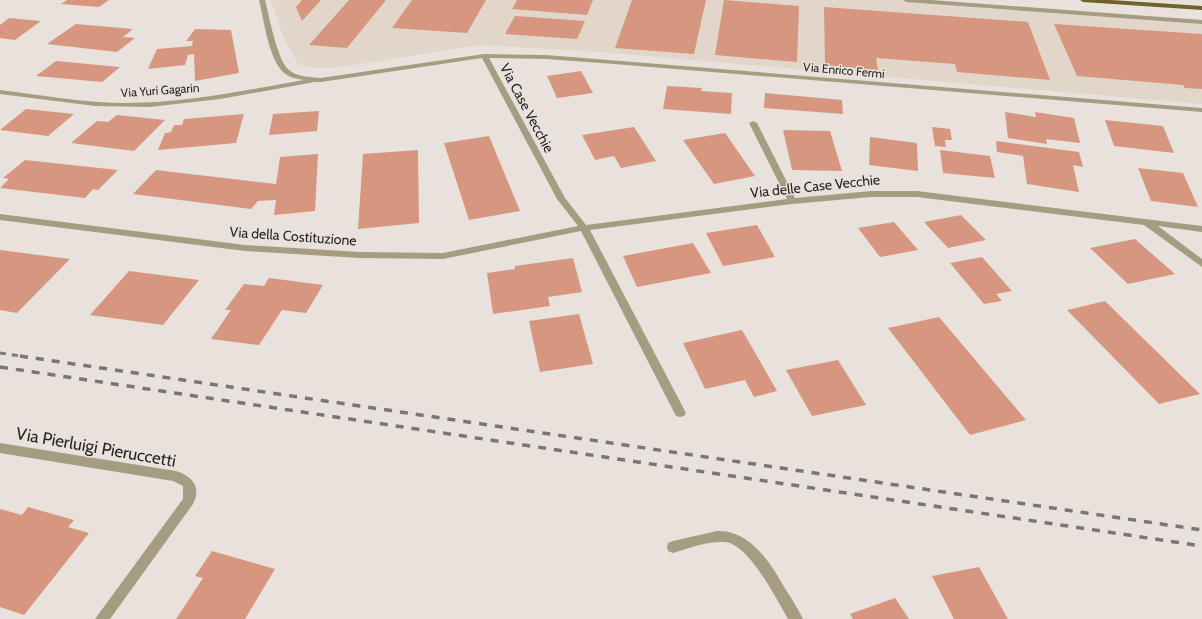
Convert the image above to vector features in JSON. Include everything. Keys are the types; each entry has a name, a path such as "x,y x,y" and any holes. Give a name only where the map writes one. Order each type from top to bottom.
{"main road":[{"path":"1083,0 1202,8"}],"street":[{"name":"Via Case Vecchie","path":"262,0 280,64 285,70 296,76 321,80 484,56 561,199 584,228 680,413"},
{"path":"906,0 1202,22"},
{"name":"Via Enrico Fermi","path":"484,56 539,57 606,61 1202,110"},
{"name":"Via Yuri Gagarin","path":"0,92 110,105 144,105 195,100 321,80"},
{"path":"753,123 792,201"},
{"name":"Via delle Case Vecchie","path":"584,228 840,195 894,193 1145,221 1202,229"},
{"name":"Via della Costituzione","path":"0,217 244,248 375,255 443,256 584,228"},
{"path":"1145,221 1202,264"},
{"name":"Via Pierluigi Pieruccetti","path":"0,448 176,476 189,484 189,500 102,619"},
{"path":"673,547 693,541 728,537 742,543 759,560 796,619"}],"shaded area":[{"path":"271,0 898,0 1202,20 1202,104 599,52 480,45 335,68 312,68 298,64 283,36"}],"building":[{"path":"67,0 109,0 99,7 61,4"},
{"path":"302,0 321,0 302,21 296,7"},
{"path":"349,0 386,0 347,48 309,45"},
{"path":"412,0 486,0 467,33 392,28"},
{"path":"517,0 593,0 587,15 512,9"},
{"path":"632,0 706,0 694,54 615,48"},
{"path":"724,0 799,6 797,62 715,55"},
{"path":"824,7 1028,22 1050,80 957,72 955,64 876,58 878,70 825,65"},
{"path":"515,16 585,21 577,39 505,34"},
{"path":"9,18 41,21 15,40 0,38 0,25"},
{"path":"76,24 133,29 123,37 135,38 117,52 47,44"},
{"path":"1054,24 1202,34 1202,89 1185,88 1183,85 1077,76"},
{"path":"195,29 231,30 239,73 195,81 194,54 188,55 185,65 148,69 157,49 192,46 193,41 186,41"},
{"path":"56,61 120,67 102,82 36,76"},
{"path":"581,71 593,93 557,98 547,76"},
{"path":"667,86 702,88 701,91 732,93 731,114 663,109"},
{"path":"765,93 842,100 843,114 764,108"},
{"path":"26,109 74,114 48,136 0,130"},
{"path":"319,111 317,131 269,135 273,114"},
{"path":"1005,112 1036,117 1035,112 1074,118 1080,143 1046,139 1047,144 1008,138"},
{"path":"244,114 236,143 158,150 165,133 171,132 174,125 182,125 184,119"},
{"path":"117,115 165,120 134,151 71,143 97,121 108,122"},
{"path":"1105,120 1163,126 1174,153 1114,146"},
{"path":"634,127 656,161 621,168 614,156 595,160 582,135"},
{"path":"932,127 950,129 952,140 945,140 946,147 935,146"},
{"path":"783,130 830,131 842,171 792,170"},
{"path":"725,133 755,176 714,184 683,140"},
{"path":"489,136 520,211 469,220 444,143"},
{"path":"870,137 917,143 918,171 869,165"},
{"path":"996,141 1079,152 1083,167 1073,165 1079,192 1027,184 1023,156 997,152"},
{"path":"418,150 419,223 358,229 363,154"},
{"path":"940,150 990,156 995,178 943,173"},
{"path":"318,154 315,211 274,215 276,200 258,201 251,209 133,194 156,170 276,184 280,157"},
{"path":"25,160 118,170 98,190 93,189 85,198 0,188 9,179 3,178"},
{"path":"1138,168 1183,173 1198,207 1151,201"},
{"path":"961,215 986,240 948,248 924,222"},
{"path":"894,222 918,250 880,257 858,228"},
{"path":"757,225 775,257 723,266 706,233"},
{"path":"1135,239 1175,274 1128,284 1090,248"},
{"path":"693,243 711,273 637,287 623,256"},
{"path":"0,250 70,259 17,313 0,310"},
{"path":"982,257 1012,291 996,294 1002,301 984,304 950,263"},
{"path":"573,258 582,292 548,297 550,306 493,314 487,273 515,269 515,266"},
{"path":"129,271 199,280 163,325 90,315"},
{"path":"269,278 323,285 306,313 282,310 259,345 211,339 231,310 225,310 244,284 264,286"},
{"path":"1105,301 1200,394 1159,404 1067,310"},
{"path":"579,314 593,364 540,372 529,321"},
{"path":"939,317 1026,420 970,435 888,328"},
{"path":"742,330 777,391 754,397 745,380 705,389 683,343"},
{"path":"838,360 866,405 812,416 786,370"},
{"path":"28,507 74,520 68,527 89,533 24,615 0,607 0,509 22,515"},
{"path":"212,551 275,569 245,619 176,619 203,578 195,576"},
{"path":"979,567 1008,619 954,619 932,576"},
{"path":"895,598 909,619 853,619 850,614"}],"railway":[{"path":"0,353 27,357"},
{"path":"20,356 1202,530"},
{"path":"0,367 1202,546"}]}
